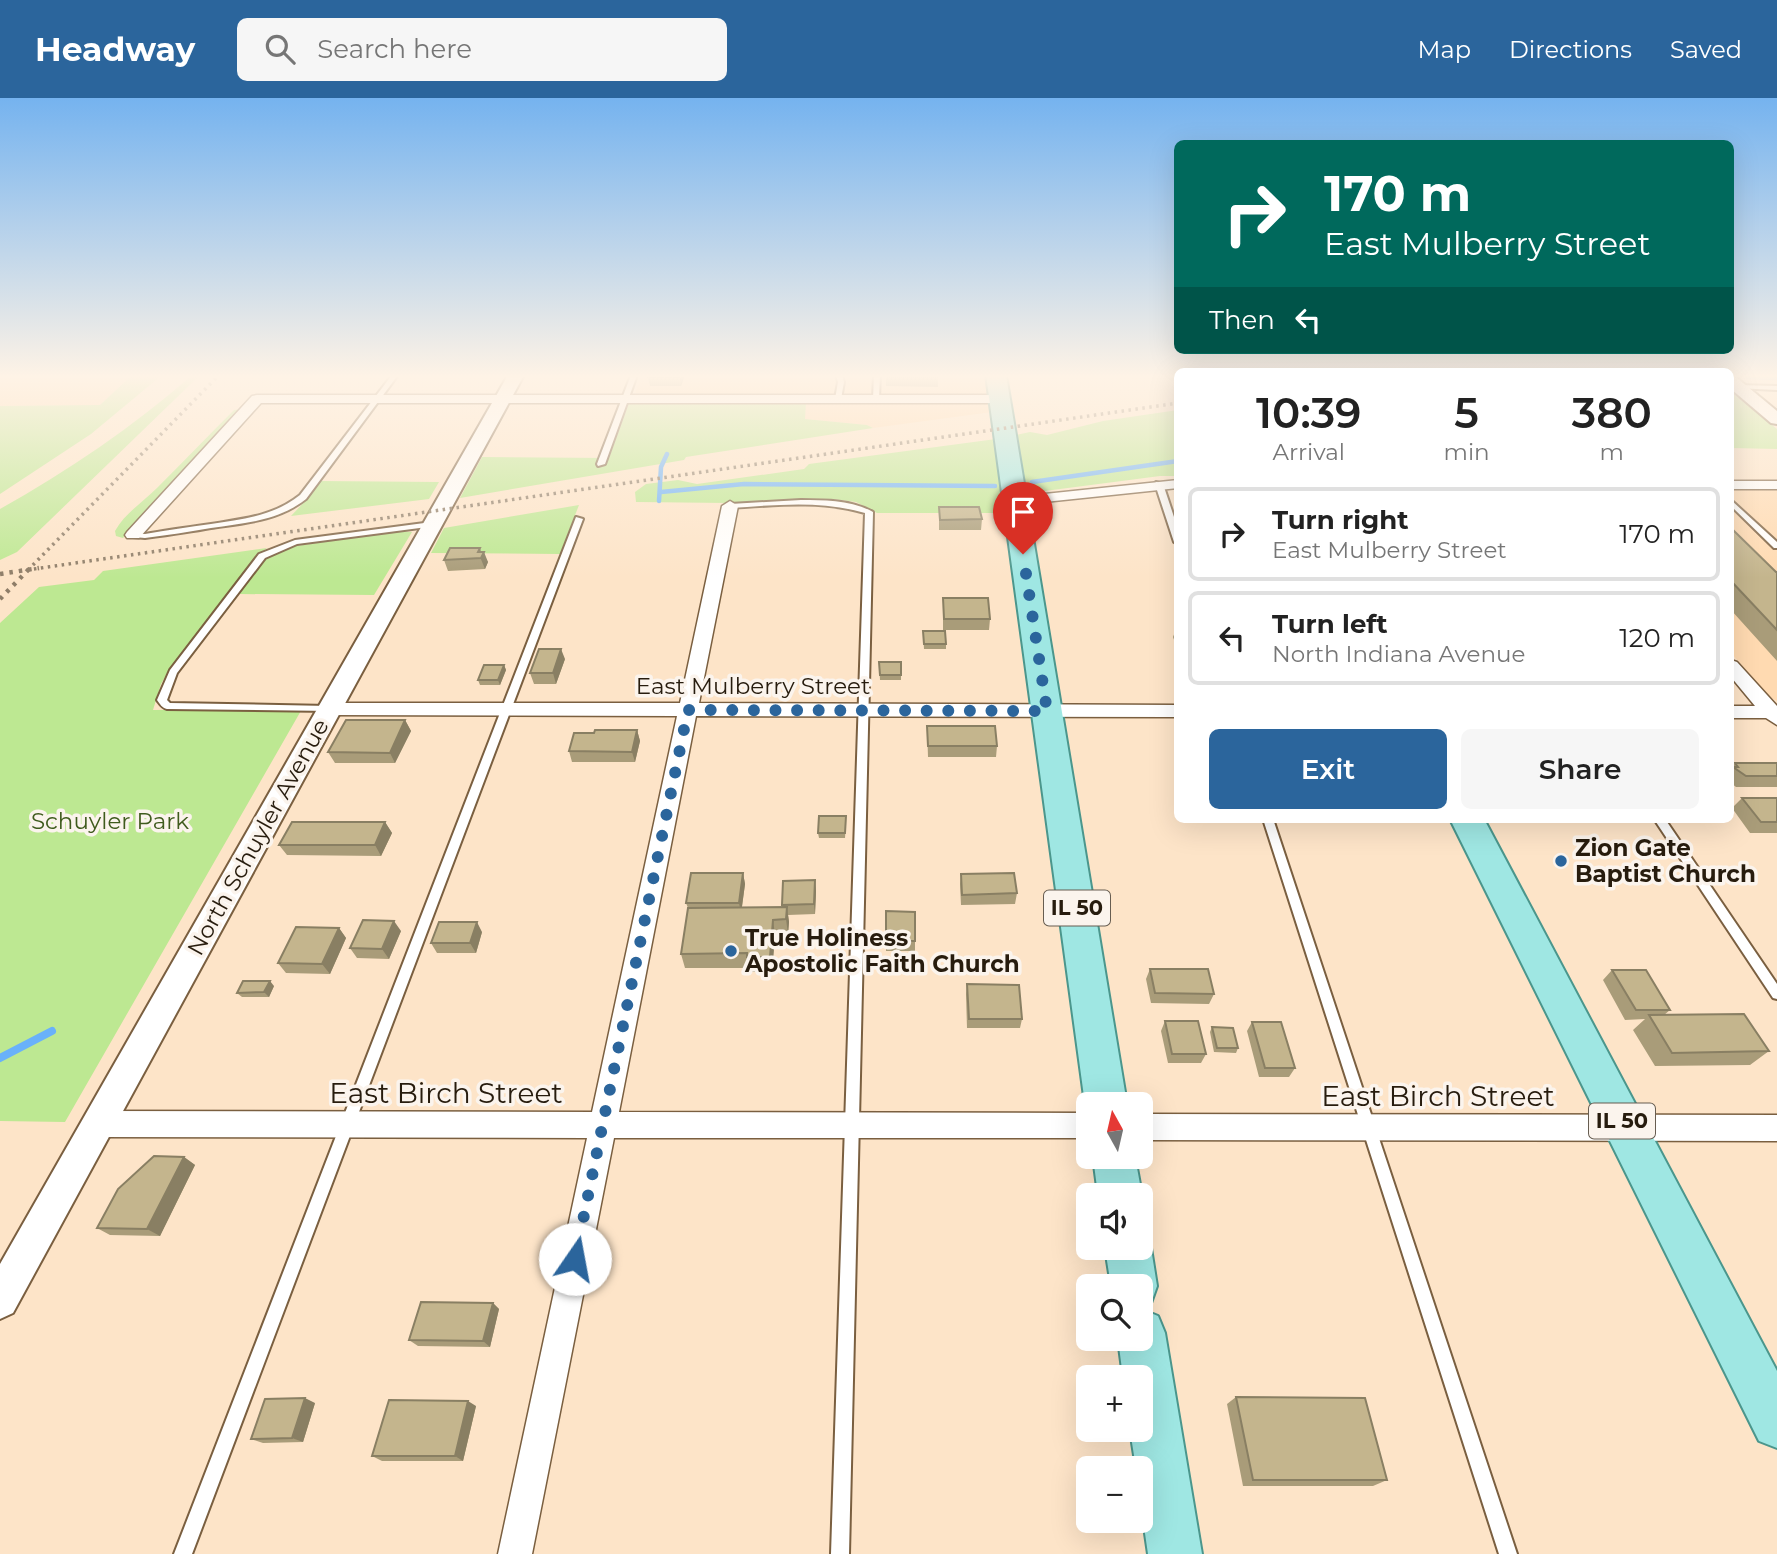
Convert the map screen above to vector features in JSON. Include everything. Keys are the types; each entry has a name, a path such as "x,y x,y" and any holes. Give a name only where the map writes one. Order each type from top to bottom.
{"main road":[{"name":"IL 50","path":"1006,443 1104,1092"},
{"name":"IL 50","path":"1468,823 1777,1423"},
{"path":"1144,1351 1175,1554"}],"street":[{"path":"133,535 217,443"},
{"name":"North Schuyler Avenue","path":"0,1300 478,443"},
{"path":"1015,501 1174,484"},
{"path":"1734,485 1777,485"},
{"path":"514,1554 730,506"},
{"path":"1734,669 1775,715"},
{"name":"East Mulberry Street","path":"329,709 1174,711"},
{"path":"1734,712 1775,715"},
{"name":"East Birch Street","path":"98,1124 1076,1126"},
{"name":"East Birch Street","path":"1153,1127 1777,1128"}],"lane":[{"path":"133,535 145,536 263,519 292,507 303,497 344,443"},
{"path":"601,464 609,443"},
{"path":"1159,484 1174,530"},
{"path":"730,506 821,501 849,505 869,512 840,1554"},
{"path":"1734,505 1777,546"},
{"path":"183,1554 579,519"},
{"path":"329,709 167,706 162,700 173,672 262,556 295,542 432,524"},
{"path":"1269,823 1508,1554"},
{"path":"1662,823 1777,994"}],"shaded area":[{"path":"1734,489 1777,489 1777,701 1770,697 1734,656"}],"green space":[{"path":"0,443 77,443 0,494"},
{"path":"105,443 130,443 17,552 0,560 0,509"},
{"path":"201,443 211,443 123,538 116,536 115,531 129,513"},
{"path":"614,443 777,443 460,498 482,457 609,458"},
{"path":"966,443 997,443 1008,513 877,513 856,502 833,499 729,503 636,502 635,492 646,484 678,480 697,484 804,469 809,464"},
{"path":"1017,443 1174,443 1174,476 1037,492 1025,487"},
{"path":"1734,443 1777,443 1777,449 1734,448"},
{"path":"320,481 439,482 429,499 291,516"},
{"path":"579,505 560,554 431,553 444,528"},
{"path":"396,531 412,532 374,595 239,594 264,559 283,548"},
{"name":"Schuyler Park","path":"267,548 256,556 170,668 161,684 153,710 302,709 65,1122 0,1121 0,623 39,587 94,580 103,571"}],"building":[{"path":"939,507 979,507 982,519 940,520"},
{"path":"1734,531 1777,572 1777,630 1734,584"},
{"path":"450,548 480,548 478,552 484,552 481,558 444,560"},
{"path":"943,598 988,598 990,619 944,619"},
{"path":"923,631 945,631 946,644 924,644"},
{"path":"539,649 561,649 553,673 530,673"},
{"path":"879,662 901,662 901,675 880,675"},
{"path":"484,665 504,665 498,680 478,680"},
{"path":"346,720 405,720 390,753 328,752"},
{"path":"927,726 995,726 997,746 928,746"},
{"path":"595,730 637,730 632,752 569,751 574,733 594,733"},
{"path":"1735,763 1777,763 1777,776 1746,776 1734,768 1738,767"},
{"path":"1742,798 1777,798 1777,822 1761,822"},
{"path":"819,816 846,816 845,833 818,833"},
{"path":"292,822 385,822 375,845 279,845"},
{"path":"691,873 743,873 739,903 686,903"},
{"path":"1014,873 1017,893 962,895 961,874"},
{"path":"815,880 814,904 782,905 783,881"},
{"name":"True Holiness Apostolic Faith Church","path":"787,907 786,919 773,920 770,957 747,957 747,953 681,954 688,908"},
{"path":"886,911 915,912 915,941 886,941"},
{"path":"363,920 394,921 382,949 350,948"},
{"path":"439,922 477,922 470,943 431,943"},
{"path":"296,927 339,928 322,964 278,963"},
{"path":"1150,969 1208,969 1214,994 1155,993"},
{"path":"1612,970 1646,970 1670,1010 1636,1010"},
{"path":"243,981 270,981 264,992 237,993"},
{"path":"967,984 1019,985 1022,1019 969,1019"},
{"path":"1744,1014 1769,1051 1672,1053 1649,1015"},
{"path":"1165,1021 1198,1021 1206,1054 1172,1054"},
{"path":"1252,1022 1281,1022 1295,1068 1265,1068"},
{"path":"1212,1027 1233,1028 1238,1048 1217,1048"},
{"path":"154,1156 184,1157 147,1229 97,1228 118,1189"},
{"path":"421,1302 493,1303 483,1341 409,1340"},
{"path":"1236,1397 1365,1398 1387,1480 1253,1480"},
{"path":"305,1398 292,1438 251,1439 265,1399"},
{"path":"389,1400 468,1401 455,1456 372,1456"}],"waterway":[{"path":"659,501 661,467 667,454"},
{"path":"1032,482 1174,462"},
{"path":"661,492 744,484 995,486"},
{"path":"0,1058 52,1031"}],"railway":[{"path":"28,570 152,443"},
{"path":"28,570 903,443"},
{"path":"28,570 39,568"},
{"path":"0,574 28,570"},
{"path":"0,599 28,570"}],"place":[{"name":"Zion Gate Baptist Church","path":"1561,861"},
{"name":"True Holiness Apostolic Faith Church","path":"731,951"}],"route":[{"path":"575,1259 688,710 1047,711 1023,554"}]}
